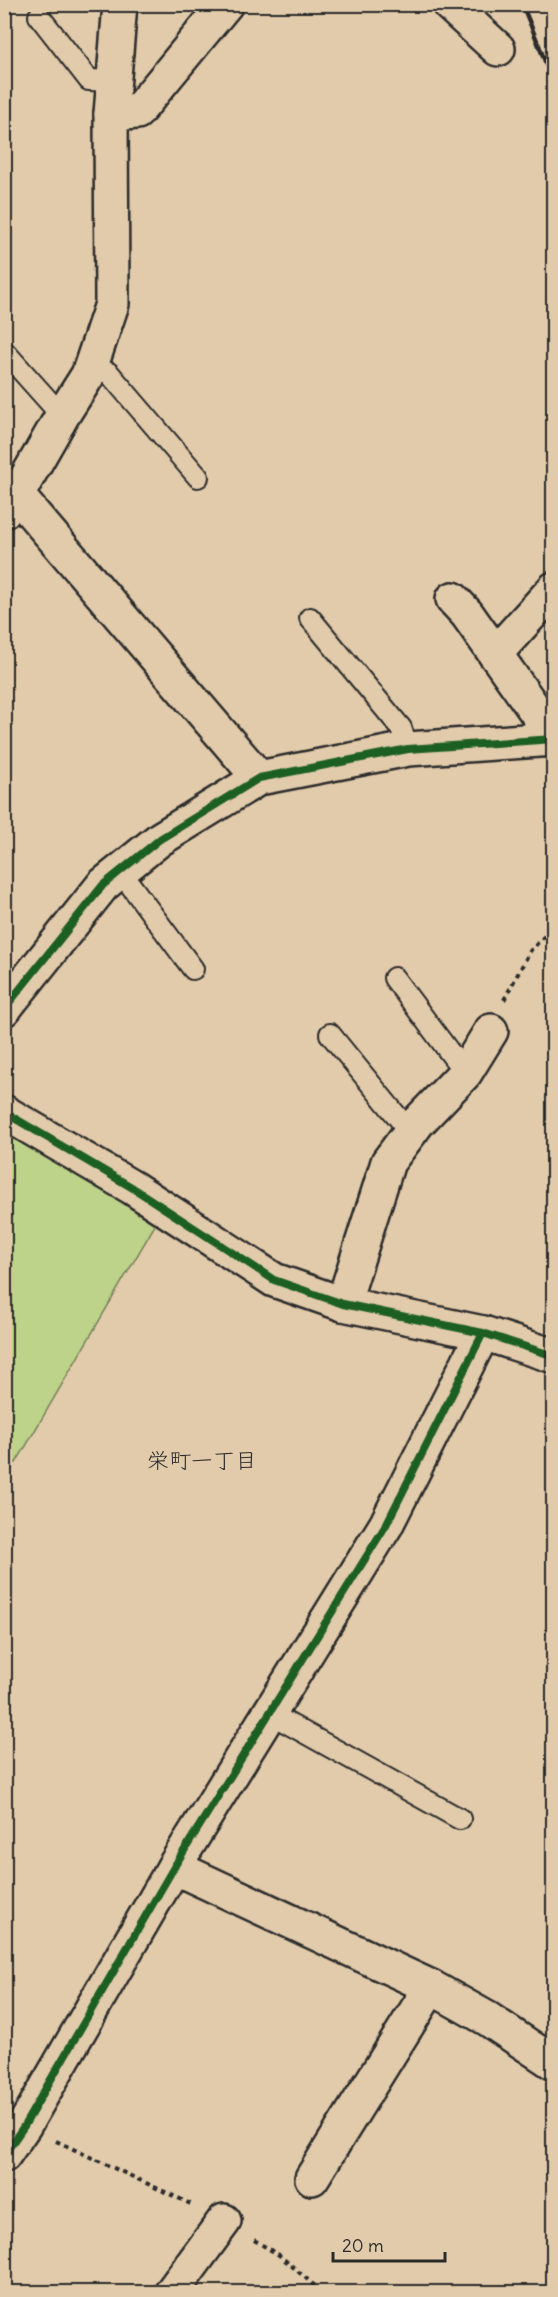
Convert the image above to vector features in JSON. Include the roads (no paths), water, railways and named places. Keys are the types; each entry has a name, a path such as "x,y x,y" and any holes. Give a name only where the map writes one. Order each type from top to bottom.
{"street":[{"path":"120,4 111,114 112,304 88,375 11,503 259,778"},
{"path":"111,114 137,112 226,4"},
{"path":"449,4 498,49"},
{"path":"495,654 554,589"},
{"path":"453,599 467,614 554,738"},
{"path":"4,1009 103,885 160,839 259,778 408,749 554,738"},
{"path":"343,1304 388,1162 410,1132 465,1073 491,1031"},
{"path":"4,1112 133,1188 274,1280 343,1304 483,1333 554,1356"},
{"path":"4,2155 24,2126 174,1867 386,1525 483,1333"},
{"path":"174,1867 431,1987 488,2019 554,2063"},
{"path":"312,2178 431,1987"},
{"path":"172,2292 224,2220"}],"lane":[{"path":"39,16 88,81 113,81"},
{"path":"4,351 62,416"},
{"path":"91,367 109,373 198,477"},
{"path":"310,618 401,728 408,749"},
{"path":"120,871 193,969"},
{"path":"394,978 465,1073"},
{"path":"330,1034 410,1132"},
{"path":"269,1713 460,1819"}],"railway":[{"path":"522,4 554,85"}],"district":[{"name":"栄町一丁目","path":"202,1460"}]}
